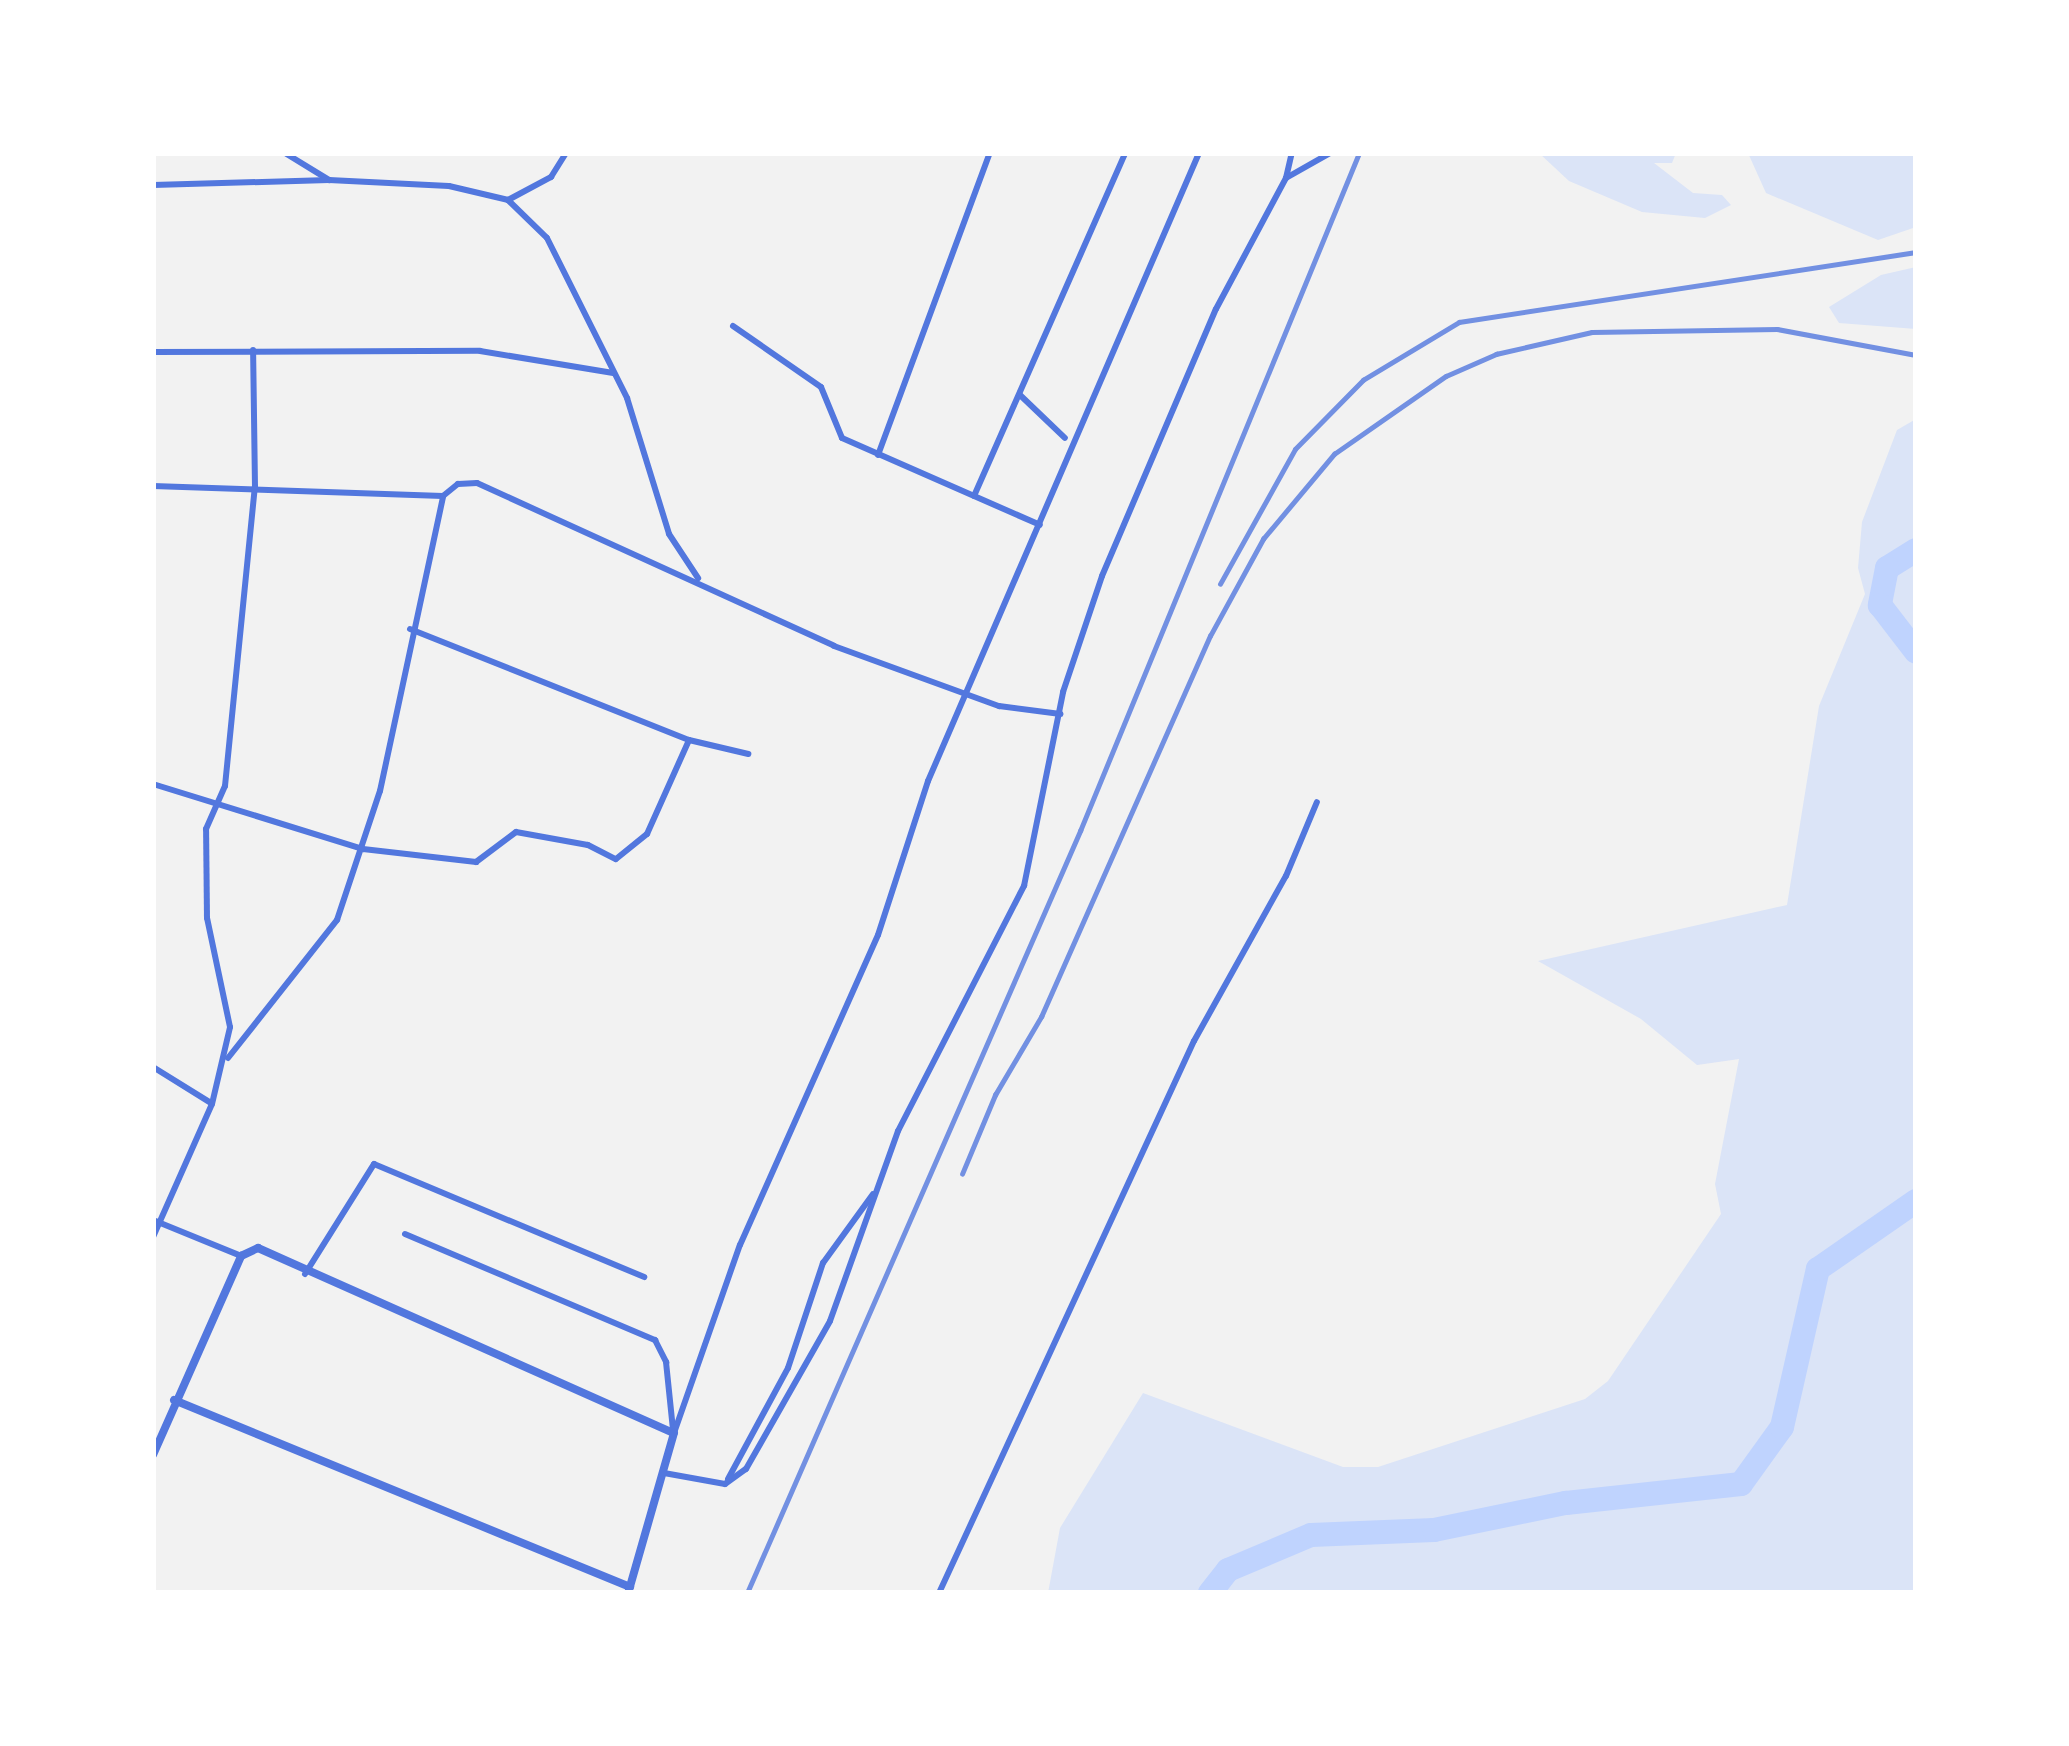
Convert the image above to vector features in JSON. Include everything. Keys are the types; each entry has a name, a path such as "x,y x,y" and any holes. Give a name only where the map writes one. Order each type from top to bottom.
{"street":[{"path":"285,153 329,180"},
{"path":"508,200 551,177 566,153"},
{"path":"878,455 991,153"},
{"path":"974,496 1125,153"},
{"path":"174,1400 629,1590 674,1433 740,1246 878,935 928,781 971,693 1199,153"},
{"path":"725,1484 774,1427 830,1321 875,1191 947,1028 1024,886 1060,714 1102,577 1246,242 1286,178 1292,153"},
{"path":"1286,178 1330,153"},
{"path":"153,185 329,180 449,186 508,200 547,238 577,286 639,428 658,509 702,583"},
{"path":"733,326 821,387 842,438 1040,526"},
{"path":"153,1237 212,1104 230,1028 206,918 206,830 226,786 255,488 253,350"},
{"path":"153,352 480,351 613,373"},
{"path":"1020,395 1065,438"},
{"path":"225,1063 337,920 361,852 443,496 458,484 477,483 834,646 999,706 1060,714"},
{"path":"153,486 443,496"},
{"path":"410,629 688,740 748,754"},
{"path":"153,784 361,852 476,862 516,832 588,845 616,859 627,855 647,834 688,740"},
{"path":"939,1593 1193,1041 1286,876 1317,802"},
{"path":"153,1067 212,1104"},
{"path":"305,1274 374,1163 644,1277"},
{"path":"725,1484 788,1368 824,1263 875,1191"},
{"path":"156,1222 241,1256"},
{"path":"405,1234 655,1340 666,1362 674,1433"},
{"path":"153,1456 241,1256 258,1248 305,1274 674,1433"},
{"path":"664,1473 725,1484"}],"shaded area":[{"path":"1539,153 1676,153 1672,163 1654,163 1693,193 1722,195 1731,205 1705,218 1642,212 1569,181"},
{"path":"1748,153 1916,153 1916,227 1878,240 1766,193"},
{"path":"1916,267 1916,329 1839,323 1829,307 1881,275"},
{"path":"1916,419 1916,1593 1048,1593 1060,1528 1143,1393 1343,1467 1378,1467 1585,1399 1608,1381 1721,1214 1715,1184 1739,1059 1697,1065 1641,1019 1538,961 1787,905 1819,706 1865,594 1858,568 1862,522 1897,430"}],"waterway":[{"path":"1916,550 1887,568 1880,605 1916,652"},
{"path":"1210,1593 1228,1570 1311,1535 1434,1530 1566,1503 1741,1484 1782,1427 1818,1269 1916,1201"}],"railway":[{"path":"747,1593 1080,831 1359,153"},
{"path":"1220,584 1295,449 1363,380 1459,322 1916,252"},
{"path":"962,1174 995,1095 1041,1017 1210,636 1263,539 1334,454 1446,376 1496,354 1592,332 1777,329 1916,355"}]}
